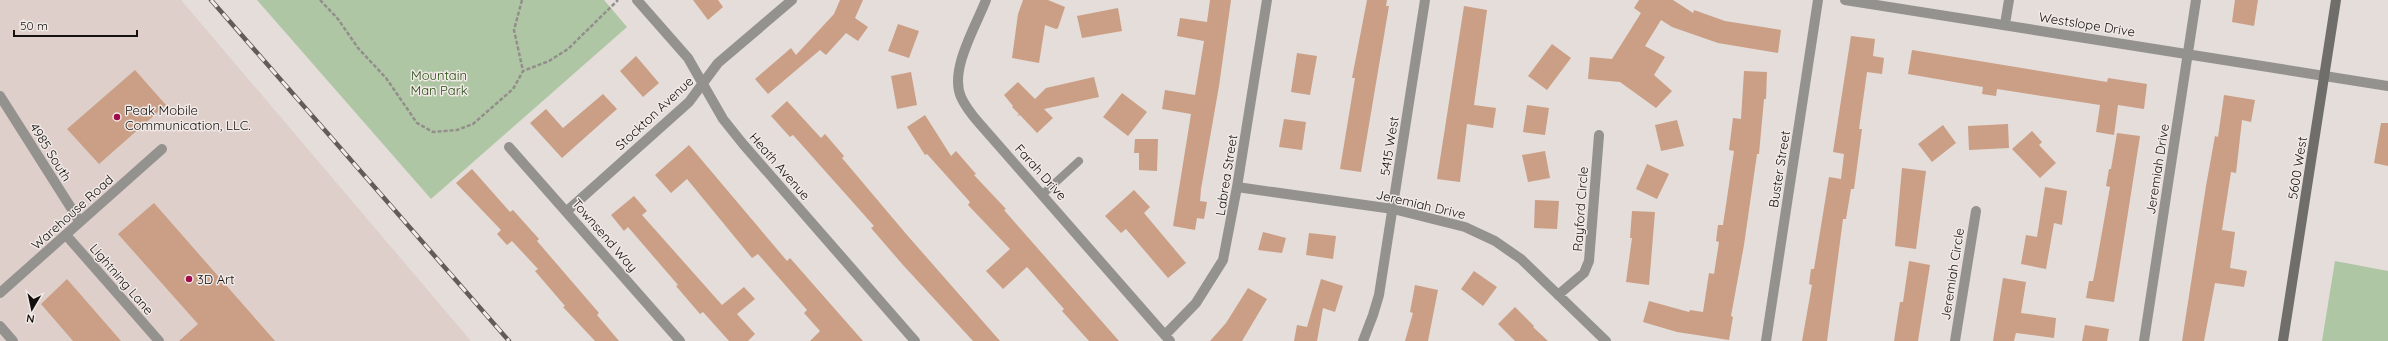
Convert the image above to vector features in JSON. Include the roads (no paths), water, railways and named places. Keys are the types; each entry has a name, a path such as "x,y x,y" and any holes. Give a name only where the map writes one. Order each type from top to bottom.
{"main road":[{"name":"5600 West","path":"2283,341 2336,0"}],"street":[{"name":"Heath Avenue","path":"637,0 688,58 723,119 743,144 915,341"},
{"name":"Stockton Avenue","path":"567,210 688,102 704,84 718,63 792,0"},
{"name":"Farah Drive","path":"986,0 960,66 958,81 961,96 979,123 1168,338"},
{"name":"Labrea Street","path":"1168,338 1196,303 1223,260 1237,187 1266,0"},
{"name":"5415 West","path":"1363,341 1373,315 1378,295 1425,0"},
{"name":"Buster Street","path":"1766,341 1818,0"},
{"name":"Westslope Drive","path":"1845,0 2005,24 2388,86"},
{"path":"2005,24 2008,0"},
{"name":"Jeremiah Drive","path":"2144,341 2196,0"},
{"name":"4985 South","path":"0,96 80,222"},
{"name":"Rayford Circle","path":"1558,295 1584,273 1589,261 1599,135"},
{"name":"Townsend Way","path":"509,146 567,210 680,341"},
{"name":"Warehouse Road","path":"0,293 162,149"},
{"name":"Jeremiah Drive","path":"1237,187 1392,209 1465,227 1494,241 1521,259 1606,341"},
{"name":"Jeremiah Circle","path":"1955,341 1976,211"},
{"name":"Lightning Lane","path":"66,235 159,341"},
{"path":"0,326 13,341"}],"lane":[{"path":"1043,194 1079,160"}],"railway":[{"path":"211,0 509,341"}],"place":[{"name":"Peak Mobile Communication, LLC.","path":"117,117"},
{"name":"3D Art","path":"189,279"}],"park label":[{"name":"Mountain Man Park","path":"439,82"}]}
